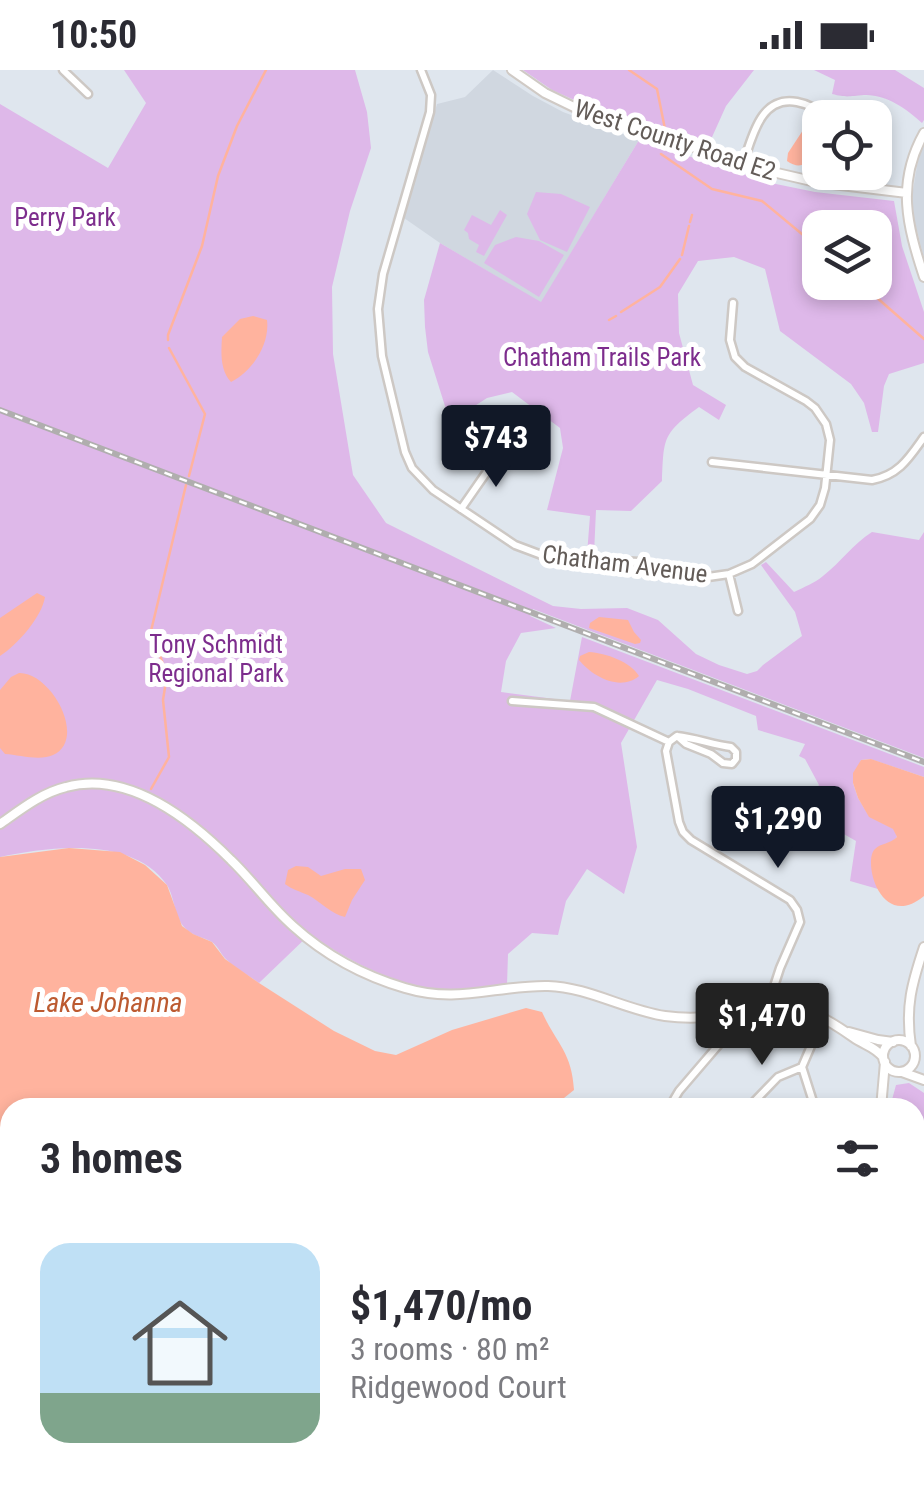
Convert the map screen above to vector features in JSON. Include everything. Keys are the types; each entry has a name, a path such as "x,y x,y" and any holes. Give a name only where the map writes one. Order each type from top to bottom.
{"street":[{"path":"62,70 88,94"},
{"name":"Chatham Avenue","path":"421,70 431,95 430,112 383,274 378,308 380,345 405,452 426,484 515,545 537,555 638,562 696,577 729,574 760,559 810,520 820,505 830,440 821,416 806,401 745,367 735,357 730,340 734,302"},
{"name":"West County Road E2","path":"512,70 545,93 580,110 743,164 790,178 906,193"},
{"path":"743,164 757,122 766,111 791,101 802,105"},
{"path":"924,133 912,157 906,193 909,229 924,277"},
{"path":"712,462 872,480 888,476 906,463 924,437"},
{"path":"461,509 502,450"},
{"path":"729,574 738,611"},
{"path":"512,701 594,708 669,742"},
{"path":"677,736 726,764 732,764 736,752 677,736 669,742 666,751 683,832 790,900 799,915 800,922 768,1005"},
{"path":"0,824 57,790 91,783 118,786 150,799 196,829 232,860 306,938 390,983 453,996 552,986 674,1017 703,1018 768,1005 792,1006 873,1046 892,1070 924,1080"},
{"path":"924,947 908,1012 911,1046 924,1071"},
{"path":"883,1098 886,1047 903,1028 908,1012"},
{"path":"675,1098 727,1035 734,1013"},
{"path":"813,1098 802,1067 822,1018"},
{"path":"844,1031 878,1040 905,1041 911,1046"},
{"path":"884,1092 888,1082 911,1068 916,1058"},
{"path":"757,1098 778,1076 802,1067"}],"shaded area":[{"path":"493,70 563,112 639,140 541,303 404,218 437,104 465,97"},
{"path":"924,144 924,258 912,196"}],"green space":[{"name":"Tony Schmidt Regional Park","path":"124,70 355,70 367,112 371,148 350,211 332,287 333,354 353,475 386,523 553,606 627,608 658,620 696,654 747,674 757,671 802,636 795,612 761,565 766,562 794,592 820,578 872,532 919,540 924,532 924,758 533,609 530,616 556,628 521,633 506,661 501,692 570,701 582,637 924,767 924,777 870,759 861,760 853,783 858,798 869,816 894,829 897,837 871,863 878,889 850,881 856,841 828,825 811,848 785,832 819,785 805,759 799,756 805,744 758,730 756,716 657,680 621,743 637,847 624,894 587,869 566,901 558,935 532,933 508,954 507,985 461,990 401,981 344,956 310,934 259,983 225,958 212,942 185,928 167,885 134,858 90,848 0,857 0,104 108,168 146,103"},
{"path":"523,70 754,70 726,106 708,146 572,99"},
{"path":"814,70 895,70 924,88 924,120 922,123 892,100 832,94 835,80"},
{"name":"Chatham Trails Park","path":"639,140 771,183 894,201 902,246 924,312 924,363 889,374 878,432 872,432 864,403 851,384 780,331 765,269 734,257 698,261 678,294 679,333 693,385 726,405 719,420 699,407 678,424 667,438 662,481 631,511 596,510 594,554 587,554 590,516 547,510 563,448 560,428 512,392 487,398 450,422 428,352 425,327 424,300 440,243 541,302"},
{"path":"536,192 561,194 590,207 567,252 540,240 527,214"},
{"path":"500,210 507,215 484,256 476,252 479,245 464,230 472,215 491,225"},
{"path":"516,237 539,241 564,255 539,297 484,263 495,245"},
{"path":"909,1083 924,1093 924,1098 892,1098 896,1085"}],"water":[{"path":"802,132 802,165 787,161"},
{"path":"253,316 267,320 263,347 253,364 231,382 223,367 222,337 240,319"},
{"path":"37,593 45,597 34,622 0,656 0,618"},
{"path":"599,617 628,620 640,643 589,628"},
{"path":"589,652 617,659 639,676 623,683 607,680 579,660"},
{"path":"19,673 43,683 53,694 66,722 63,747 48,757 5,754 0,748 0,690"},
{"path":"871,759 924,777 924,896 909,905 896,906 886,900 873,879 875,849 897,837 893,829 869,817 853,783 853,773 861,760"},
{"name":"Lake Johanna","path":"69,848 120,852 145,865 167,885 182,926 212,942 225,959 259,983 334,1031 375,1051 396,1055 452,1030 526,1008 542,1012 567,1057 574,1090 564,1098 0,1098 0,857"},
{"path":"308,867 321,876 361,869 365,880 345,917 285,884 288,870"}],"waterway":[{"path":"168,340 202,246 218,176 237,126 266,70"},
{"path":"629,70 657,89 665,129"},
{"path":"661,154 712,189 762,201 802,234"},
{"path":"690,222 692,215"},
{"path":"682,255 689,226"},
{"path":"621,312 660,287 680,259"},
{"path":"880,300 924,339"},
{"path":"609,320 616,316"},
{"path":"169,348 205,414 189,476"},
{"path":"151,789 169,757 163,700 167,675 151,631 186,485"}],"railway":[{"path":"0,410 924,762"}],"park label":[{"name":"Perry Park","path":"65,217"}]}
